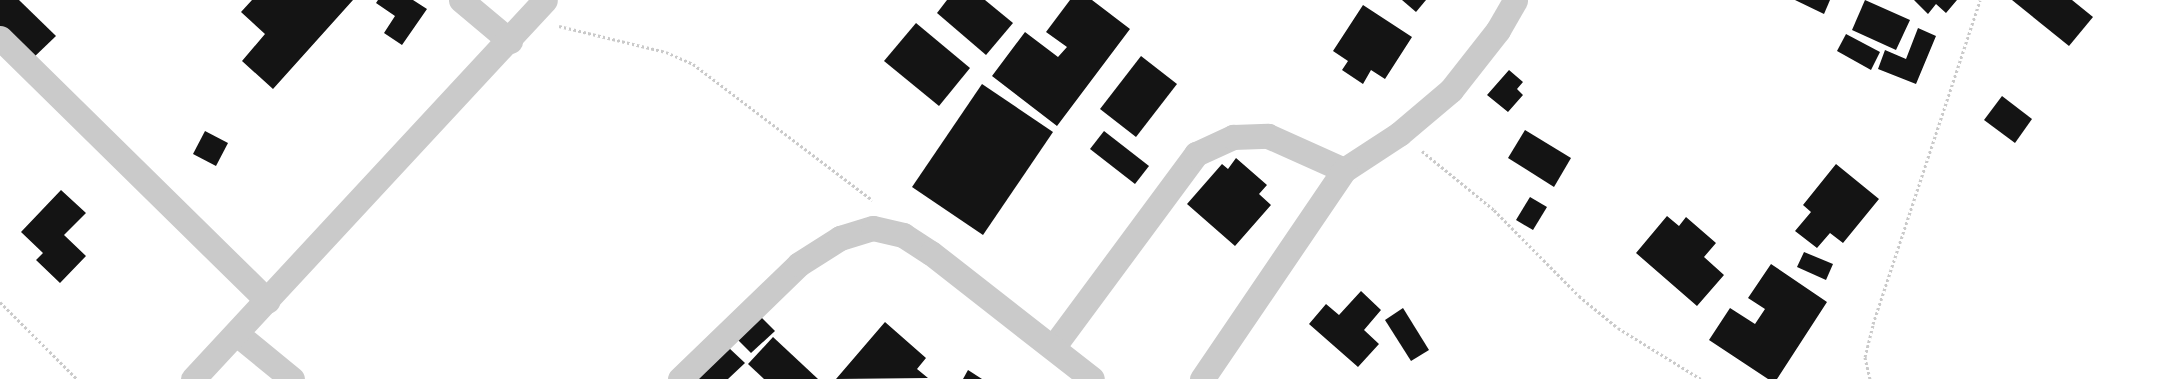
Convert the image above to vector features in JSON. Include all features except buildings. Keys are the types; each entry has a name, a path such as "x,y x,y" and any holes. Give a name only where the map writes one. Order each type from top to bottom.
{"street":[{"path":"461,0 517,33"},
{"path":"193,379 517,33 545,0"},
{"path":"1202,379 1344,170 1399,134 1451,90 1515,0"},
{"path":"0,38 268,301"},
{"path":"1054,346 1196,154 1233,137 1268,136 1344,170"},
{"path":"680,379 799,264 840,238 872,228 903,235 932,253 1054,346 1092,379"},
{"path":"237,334 292,379"}],"path":[{"path":"1870,379 1865,357 1873,324 1980,0"},
{"path":"517,33 576,29 666,52 694,64 876,203"},
{"path":"1399,134 1466,185 1618,328 1701,379"},
{"path":"0,302 77,379"}]}
